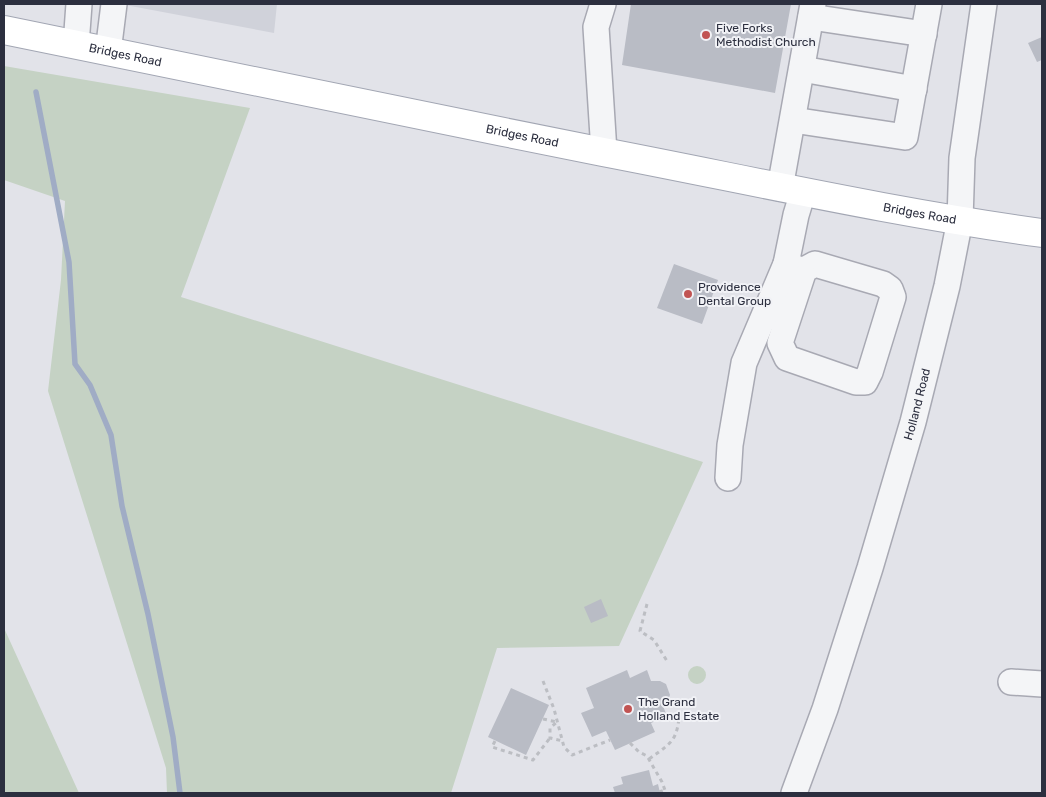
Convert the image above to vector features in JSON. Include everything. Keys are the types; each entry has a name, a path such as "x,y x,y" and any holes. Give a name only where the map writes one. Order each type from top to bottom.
{"main road":[{"name":"Bridges Road","path":"4,30 462,125 792,190 1042,233"}],"street":[{"path":"76,45 79,4"},
{"path":"108,52 114,4"},
{"path":"603,4 596,27 604,152"},
{"path":"793,120 905,137 929,4"},
{"name":"Holland Road","path":"794,793 825,709 864,587 909,434 947,286 960,220 962,158 984,4"},
{"path":"795,267 815,264 883,284 890,289 893,297 870,372 865,382 856,382 787,358 782,351 780,343 795,267 796,215 792,190 793,120 812,10 924,34"},
{"path":"802,69 914,89"},
{"path":"728,478 730,445 744,363 795,267"},
{"path":"1011,682 1042,684"}],"path":[{"path":"647,604 640,631 654,640 667,660"},
{"path":"543,681 554,709 562,741 572,755 610,740"},
{"path":"649,759 671,744 678,730 680,709"},
{"path":"543,720 557,722"},
{"path":"496,741 492,746 533,760 550,738 550,728 557,722"},
{"path":"550,738 562,741"},
{"path":"630,743 649,759 662,782 665,792 659,792"}],"shaded area":[{"path":"120,4 277,4 274,33"}],"green space":[{"path":"4,66 250,108 181,297 703,462 619,646 497,648 451,793 167,793 166,768 48,391 61,280 65,201 4,180"},
{"path":"4,628 79,793 4,793"},
{"path":"693,666 701,666 706,671 704,682 693,684 688,679 688,671"}],"building":[{"name":"Five Forks Methodist Church","path":"631,4 791,4 775,93 622,65"},
{"path":"1042,37 1042,60 1037,62 1028,43"},
{"name":"Providence Dental Group","path":"674,264 718,280 702,324 657,308"},
{"path":"601,599 608,616 591,623 584,607"},
{"name":"The Grand Holland Estate","path":"627,670 630,678 647,670 651,681 660,681 666,684 670,695 663,706 667,716 651,723 655,732 615,750 606,731 592,737 581,713 594,708 586,688"},
{"path":"511,688 549,705 526,755 488,737"},
{"path":"649,770 653,786 658,784 660,793 615,793 613,787 623,784 621,777"}],"waterway":[{"path":"36,92 69,262 75,364 90,385 111,435 122,506 148,614 173,737 180,793"}],"place":[{"name":"Five Forks Methodist Church","path":"706,35"},
{"name":"Providence Dental Group","path":"688,294"},
{"name":"The Grand Holland Estate","path":"628,709"}]}
